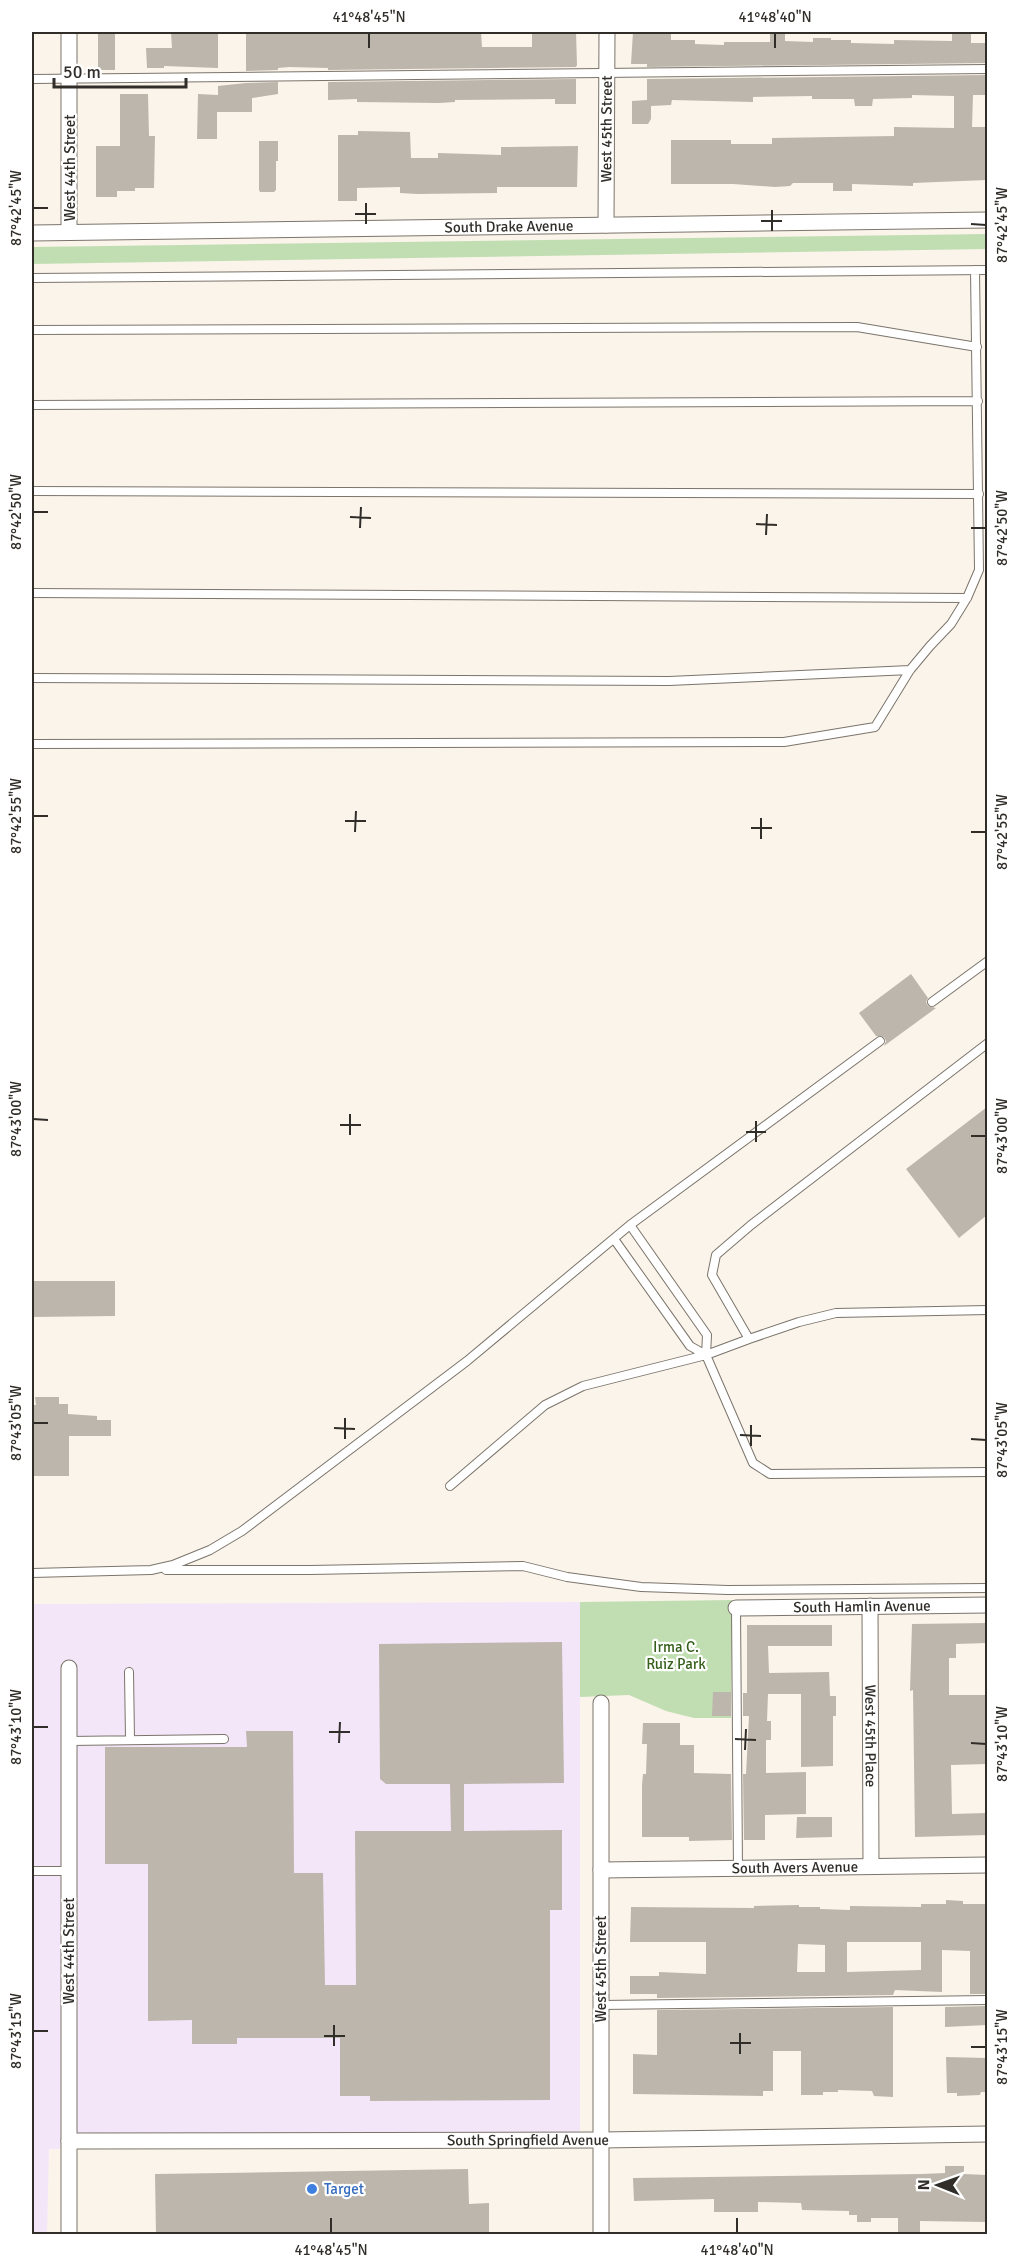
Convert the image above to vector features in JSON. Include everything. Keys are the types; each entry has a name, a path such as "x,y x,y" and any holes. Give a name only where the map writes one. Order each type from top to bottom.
{"street":[{"name":"West 44th Street","path":"69,32 69,232"},
{"name":"West 45th Street","path":"606,32 606,225"},
{"name":"South Drake Avenue","path":"32,233 987,220"},
{"name":"South Hamlin Avenue","path":"736,1608 987,1605"},
{"name":"West 45th Place","path":"870,1606 871,1866"},
{"name":"West 44th Street","path":"69,1668 69,2235"},
{"name":"West 45th Street","path":"601,1703 601,2235"},
{"name":"South Avers Avenue","path":"601,1870 987,1865"},
{"name":"South Springfield Avenue","path":"69,2141 601,2140 987,2134"}],"lane":[{"path":"32,79 987,69"},
{"path":"32,744 784,742 875,727 910,670 951,624 967,598 979,570 975,270"},
{"path":"32,278 987,270"},
{"path":"32,330 857,327 977,347"},
{"path":"32,405 978,401"},
{"path":"32,491 979,494"},
{"path":"32,593 967,598"},
{"path":"32,678 669,681 910,670"},
{"path":"932,1002 987,961"},
{"path":"151,1570 173,1565 210,1550 242,1531 467,1361 630,1225 880,1041"},
{"path":"749,1339 712,1275 716,1255 751,1225 987,1043"},
{"path":"630,1225 707,1335 706,1355 753,1463 770,1474 987,1472"},
{"path":"614,1239 690,1346 706,1355"},
{"path":"450,1486 545,1406 583,1386 706,1355 799,1322 836,1313 985,1309"},
{"path":"32,1574 151,1570 523,1566 567,1577 641,1587 728,1590 987,1588"},
{"path":"736,1608 738,1869"},
{"path":"129,1672 130,1739"},
{"path":"69,1742 130,1739 224,1739"},
{"path":"32,1871 69,1871"},
{"path":"601,2005 987,2000"}],"shaded area":[{"path":"580,1602 580,2144 49,2149 47,2234 32,2234 32,1604"}],"green space":[{"path":"987,234 987,249 32,264 32,247"},
{"name":"Irma C. Ruiz Park","path":"732,1600 731,1718 694,1718 666,1711 629,1695 580,1697 580,1602"}],"building":[{"path":"171,32 218,32 218,68 164,66 164,68 147,68 146,48 172,48"},
{"path":"246,32 481,32 482,47 532,47 532,32 576,32 577,65 576,67 328,70 328,68 289,67 278,68 278,70 246,71"},
{"path":"633,32 671,32 671,40 695,40 695,44 724,45 724,42 770,42 770,32 785,32 785,41 813,42 813,38 831,38 831,40 851,40 851,43 894,44 894,40 952,41 952,32 971,32 971,43 987,43 987,63 647,67 647,64 631,64"},
{"path":"98,34 115,34 115,70 98,70"},
{"path":"987,75 987,95 973,95 972,127 987,127 987,180 913,183 913,186 852,184 852,191 833,191 833,183 793,183 790,186 775,187 671,184 671,140 731,140 731,144 772,144 772,138 894,136 894,127 954,128 954,96 912,95 912,98 873,99 872,106 855,106 854,99 812,99 812,96 753,97 753,102 672,100 671,105 651,106 651,119 648,124 632,124 632,101 647,100 647,79"},
{"path":"576,79 576,104 555,104 555,99 455,100 455,102 439,103 328,100 328,82"},
{"path":"278,82 278,94 252,98 252,112 217,112 217,139 197,139 198,94 218,95 218,86"},
{"path":"120,94 148,94 149,136 155,136 154,188 117,191 117,197 96,197 96,146 120,146"},
{"path":"358,131 410,132 411,158 438,158 438,153 501,155 501,147 578,146 577,187 497,187 497,193 417,194 400,193 400,187 357,188 357,201 338,201 338,135 358,135"},
{"path":"259,141 278,141 276,190 274,192 260,192 259,190"},
{"path":"911,974 928,998 926,1002 928,1006 936,1008 884,1046 886,1041 884,1037 876,1036 859,1013"},
{"path":"987,1107 987,1215 959,1238 906,1169"},
{"path":"32,1281 115,1281 115,1316 32,1317"},
{"path":"35,1397 59,1397 59,1404 68,1404 68,1414 97,1416 97,1420 111,1420 111,1436 69,1436 69,1476 32,1476 32,1405 36,1405"},
{"path":"987,1623 987,1643 956,1644 956,1658 949,1658 949,1695 987,1695 987,1764 951,1765 952,1814 987,1813 987,1835 915,1837 913,1690 910,1691 912,1624"},
{"path":"747,1625 832,1625 832,1646 768,1646 769,1673 829,1672 830,1696 836,1696 836,1716 833,1716 833,1766 801,1767 801,1694 768,1694 767,1721 771,1721 771,1740 766,1740 766,1773 806,1772 806,1814 765,1815 765,1840 744,1840 743,1774 746,1774 749,1716 743,1716 743,1693 747,1693"},
{"path":"562,1642 564,1783 464,1784 464,1831 562,1830 562,1910 550,1910 550,2100 370,2101 370,2096 340,2096 340,2038 237,2038 237,2044 192,2044 192,2020 148,2021 148,1864 105,1864 105,1747 247,1747 246,1731 293,1731 294,1873 323,1873 325,1985 356,1985 355,1831 451,1831 450,1784 386,1784 380,1779 379,1644"},
{"path":"713,1692 731,1692 731,1716 712,1716"},
{"path":"643,1723 680,1723 680,1745 694,1745 694,1773 731,1774 732,1840 689,1841 689,1837 642,1837 642,1785 643,1774 646,1774 647,1744 642,1744"},
{"path":"797,1817 832,1817 832,1837 796,1838"},
{"path":"946,1900 963,1901 963,1904 987,1904 987,1994 970,1994 970,1951 942,1950 942,1992 895,1990 893,1995 657,1998 657,1994 630,1994 630,1976 659,1976 659,1972 706,1974 706,1942 630,1942 631,1907 754,1908 754,1906 799,1905 799,1907 850,1910 850,1906 921,1907 921,1904 946,1904","holes":["847,1942 921,1942 921,1970 847,1972","798,1944 825,1945 825,1972 797,1972"]},
{"path":"987,2006 987,2025 945,2027 945,2007"},
{"path":"893,2007 893,2097 874,2096 872,2091 838,2090 838,2092 823,2092 823,2095 801,2095 801,2051 773,2051 773,2091 763,2091 763,2096 633,2094 633,2054 657,2055 657,2010"},
{"path":"946,2057 987,2058 987,2092 981,2092 980,2095 957,2096 957,2093 947,2093"},
{"path":"945,2166 964,2166 964,2174 987,2175 987,2222 920,2221 920,2235 898,2235 898,2218 871,2218 871,2222 857,2222 857,2215 849,2215 849,2211 802,2210 801,2203 758,2202 758,2212 714,2212 714,2199 634,2201 633,2178 922,2174 945,2173"},
{"name":"Target","path":"468,2169 469,2204 489,2203 489,2235 156,2235 155,2174"}],"place":[{"name":"Target","path":"312,2189"}]}
